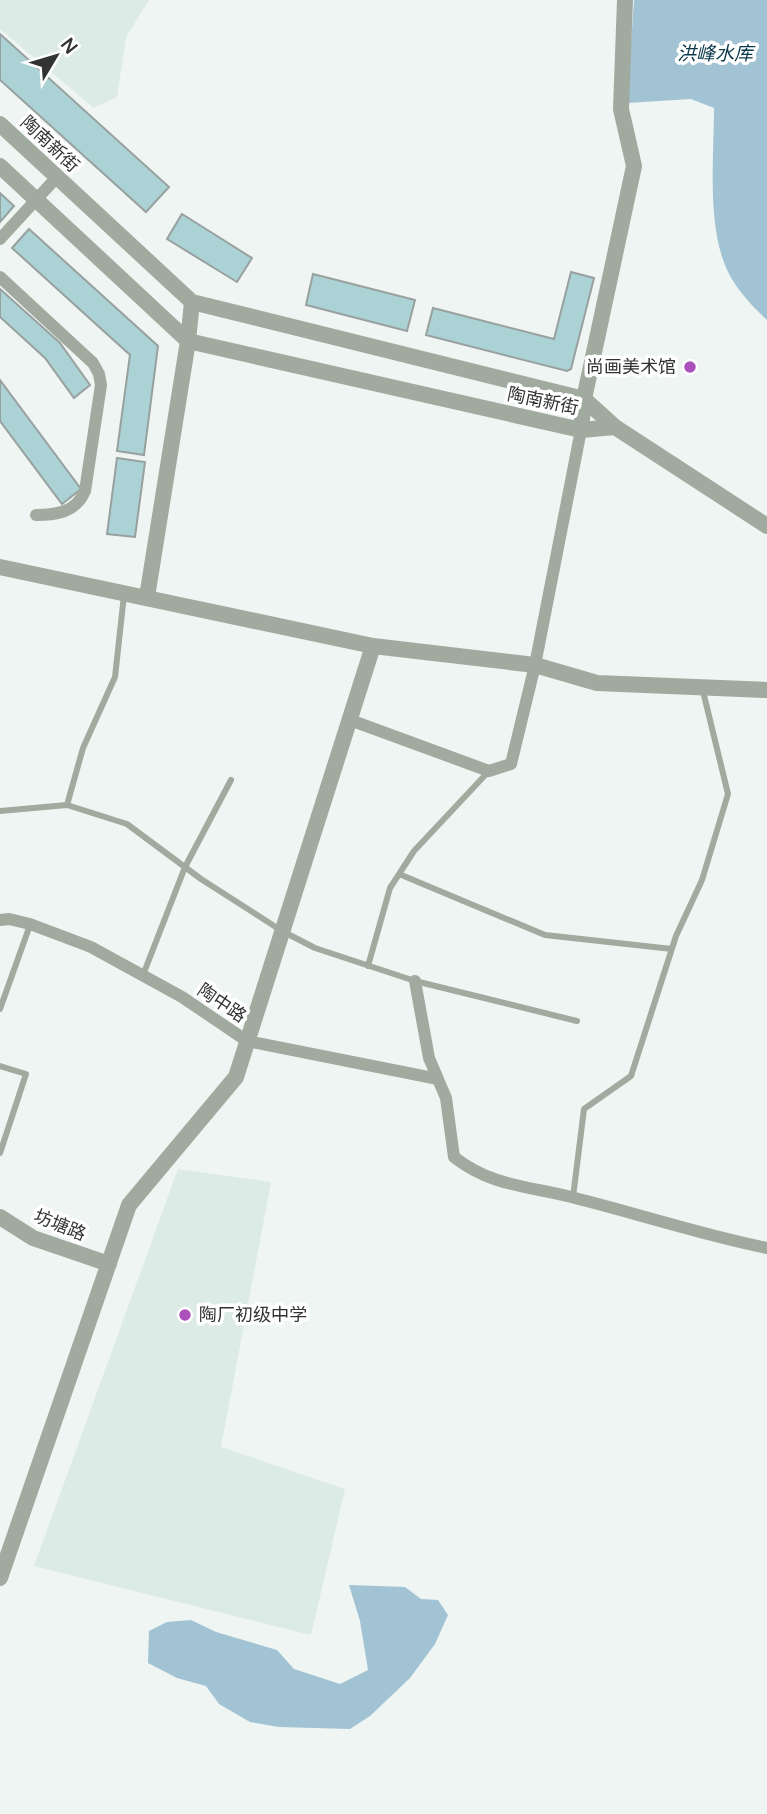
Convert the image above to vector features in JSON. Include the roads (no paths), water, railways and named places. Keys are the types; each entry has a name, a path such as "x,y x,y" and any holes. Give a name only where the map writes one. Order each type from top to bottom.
{"street":[{"path":"350,720 489,771 511,764 535,665 581,430 584,399 634,166 621,109 625,0"},
{"name":"陶南新街","path":"0,124 192,302 584,399 615,427"},
{"path":"0,166 188,341"},
{"path":"0,239 57,177"},
{"path":"0,277 93,363 99,374 100,386 82,498 64,512 36,515"},
{"path":"148,597 192,302"},
{"name":"陶南新街","path":"188,341 581,430 615,427"},
{"path":"615,427 767,526"},
{"path":"0,567 373,646 535,665 597,682 767,690"},
{"path":"0,1578 129,1205 236,1077 373,646"},
{"name":"陶中路","path":"0,920 30,924 91,947 182,997 247,1041 438,1079"},
{"path":"415,981 429,1058 446,1098 454,1157 471,1171 510,1185 573,1197 721,1239 767,1248"},
{"name":"坊塘路","path":"0,1217 33,1238 109,1264"}],"lane":[{"path":"67,805 83,748 115,677 124,593"},
{"path":"573,1197 584,1109 631,1076 672,949 702,880 728,794 702,687"},
{"path":"368,966 390,888 415,851 489,771"},
{"path":"143,975 185,867 231,780"},
{"path":"0,811 67,805 127,824 185,867 282,931 315,948 415,981 577,1021"},
{"path":"399,874 545,935 672,949"},
{"path":"0,1009 30,924"},
{"path":"0,1066 26,1074 0,1153"}],"water":[{"name":"洪峰水库","path":"634,0 767,0 767,320 738,288 725,265 719,247 713,188 714,108 691,99 627,103"},
{"path":"349,1585 405,1587 421,1599 438,1600 448,1615 435,1644 410,1678 370,1716 350,1729 279,1727 250,1722 219,1704 206,1686 177,1678 148,1663 149,1631 167,1622 191,1620 216,1632 277,1650 294,1669 340,1684 368,1670 360,1621"}],"place":[{"name":"尚画美术馆","path":"690,367"},
{"name":"陶厂初级中学","path":"185,1315"}]}
